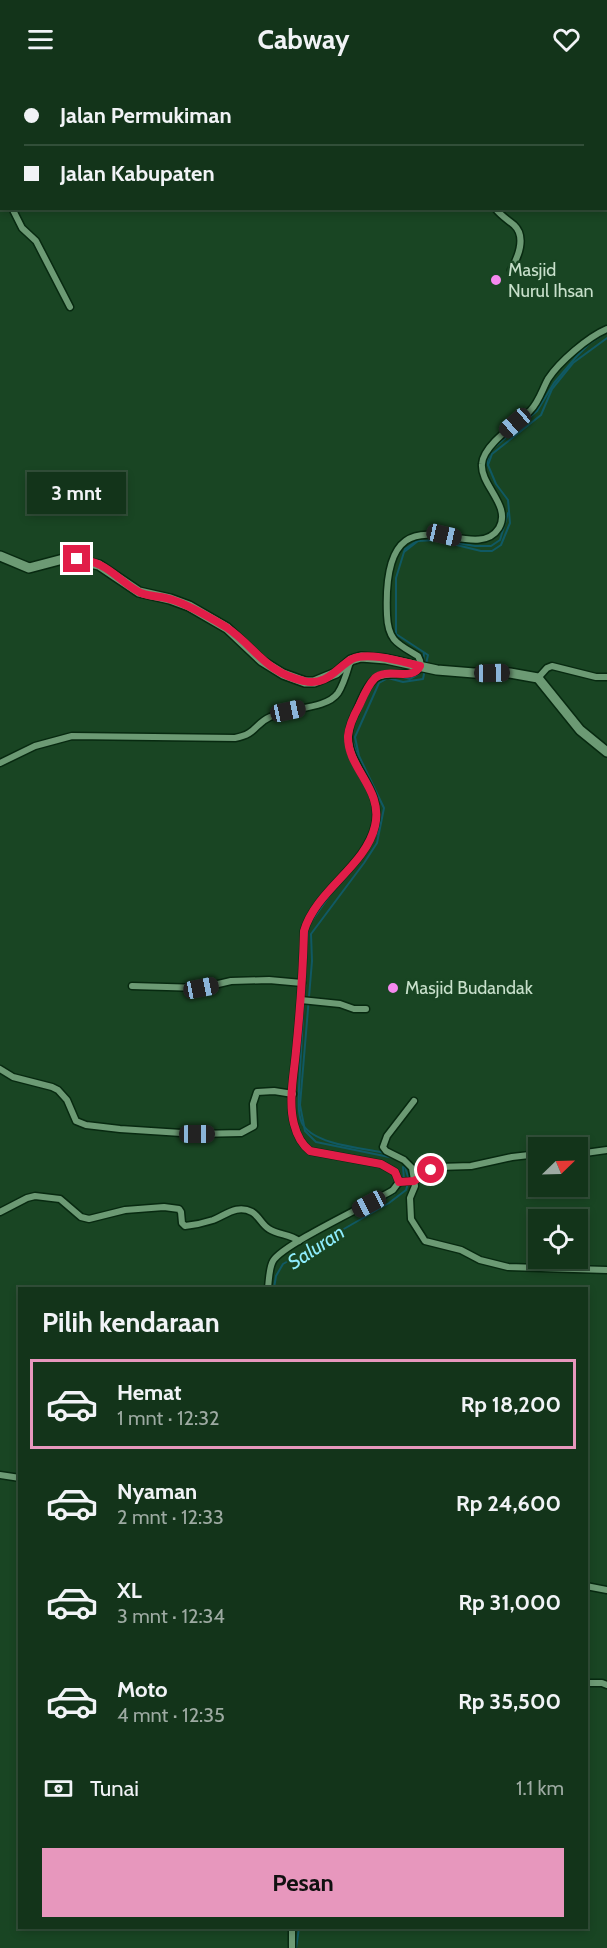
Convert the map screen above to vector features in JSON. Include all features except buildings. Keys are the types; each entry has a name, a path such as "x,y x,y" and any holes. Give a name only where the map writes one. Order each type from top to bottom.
{"street":[{"path":"0,121 0,133"},
{"path":"13,210 22,228 36,241 70,307"},
{"path":"497,210 502,217 513,224 520,236 521,243 511,270"},
{"path":"421,666 418,656 393,640 388,629 388,584 394,555 406,541 424,535 435,534 474,539 487,537 496,532 501,525 502,514 482,470 484,457 501,435 534,405 556,369 586,343 607,329"},
{"path":"0,556 29,568 67,558 99,564 139,592 170,599 227,628 262,661 283,674 305,682 314,682 336,674 351,660 375,657 437,670 474,674 510,673 538,678 580,730 607,752"},
{"path":"0,763 35,746 72,736 236,738 247,736 262,721 272,715 328,702 337,695 342,687 351,660"},
{"path":"400,1182 395,1172 381,1164 310,1151 301,1144 293,1123 293,1094 303,1000 304,931 324,896 363,850 375,828 376,810 373,794 352,759 348,737 351,724 375,678 386,674 413,674 421,666"},
{"path":"538,678 552,666 596,677 607,677"},
{"path":"132,986 179,989 201,988 231,981 269,980 302,983"},
{"path":"303,1000 340,1004 354,1010 366,1009"},
{"path":"0,1069 13,1077 58,1090 66,1100 76,1121 86,1125 120,1129 197,1134 241,1133 253,1127 253,1104 257,1092 274,1091 293,1094"},
{"path":"414,1101 387,1136 383,1147 408,1163 413,1172 411,1219 425,1241 461,1250 480,1260 508,1268 607,1269"},
{"path":"588,1153 607,1150"},
{"path":"268,1287 272,1262 277,1256 299,1241 393,1190 400,1182 413,1181 439,1167 471,1166 528,1155"},
{"path":"0,1212 27,1198 43,1197 60,1199 81,1217 89,1219 125,1210 164,1207 179,1209 182,1223 185,1226 205,1222 238,1209 253,1212 263,1225 271,1230 293,1236 299,1241"},
{"path":"0,1475 18,1478"},
{"path":"588,1586 607,1590"},
{"path":"588,1683 607,1685"},
{"path":"291,1948 292,1929"}],"waterway":[{"name":"Saluran","path":"488,465 490,451 537,411 554,383 577,356 589,344 607,332"},
{"name":"Saluran","path":"426,664 428,655 396,634 396,578 404,552 418,541 436,540 481,551 492,551 501,545 510,523 508,500 496,484 488,465 492,454 541,415 552,389 573,363 607,338"},
{"path":"428,538 475,546 491,546 500,540 508,513"},
{"name":"Saluran","path":"404,552 417,541"},
{"name":"Saluran","path":"423,665 424,653"},
{"name":"Saluran","path":"394,1158 316,1142 305,1131 300,1105 312,961 311,934 377,843 384,808 359,756 355,737 379,683 388,678 403,682 423,679 425,669"},
{"name":"Saluran","path":"400,676 410,679 421,671"},
{"path":"355,720 371,687"},
{"name":"Saluran","path":"352,740 358,757"},
{"name":"Saluran","path":"372,841 379,831"},
{"path":"311,922 335,888"},
{"name":"Saluran","path":"308,927 299,1088 301,1121 309,1132 318,1137 386,1153"},
{"name":"Saluran","path":"274,1287 276,1276 283,1264 389,1203 406,1190 409,1180 404,1164"},
{"name":"Saluran","path":"403,1167 404,1179"},
{"path":"378,1202 395,1193 401,1184"},
{"name":"Saluran","path":"296,1948 299,1929"}],"place":[{"name":"Masjid Nurul Ihsan","path":"496,280"},
{"name":"Masjid Budandak","path":"393,988"}],"route":[{"path":"77,559 99,564 148,596 170,599 189,606 227,628 262,661 283,674 305,682 314,682 336,674 351,660 362,657 375,657 420,666 413,674 394,673 379,675 375,678 364,695 351,724 348,737 352,759 373,794 376,810 375,828 354,862 324,896 304,931 302,992 292,1101 293,1123 301,1144 310,1151 381,1164 395,1172 399,1182 414,1181 431,1170"}]}
